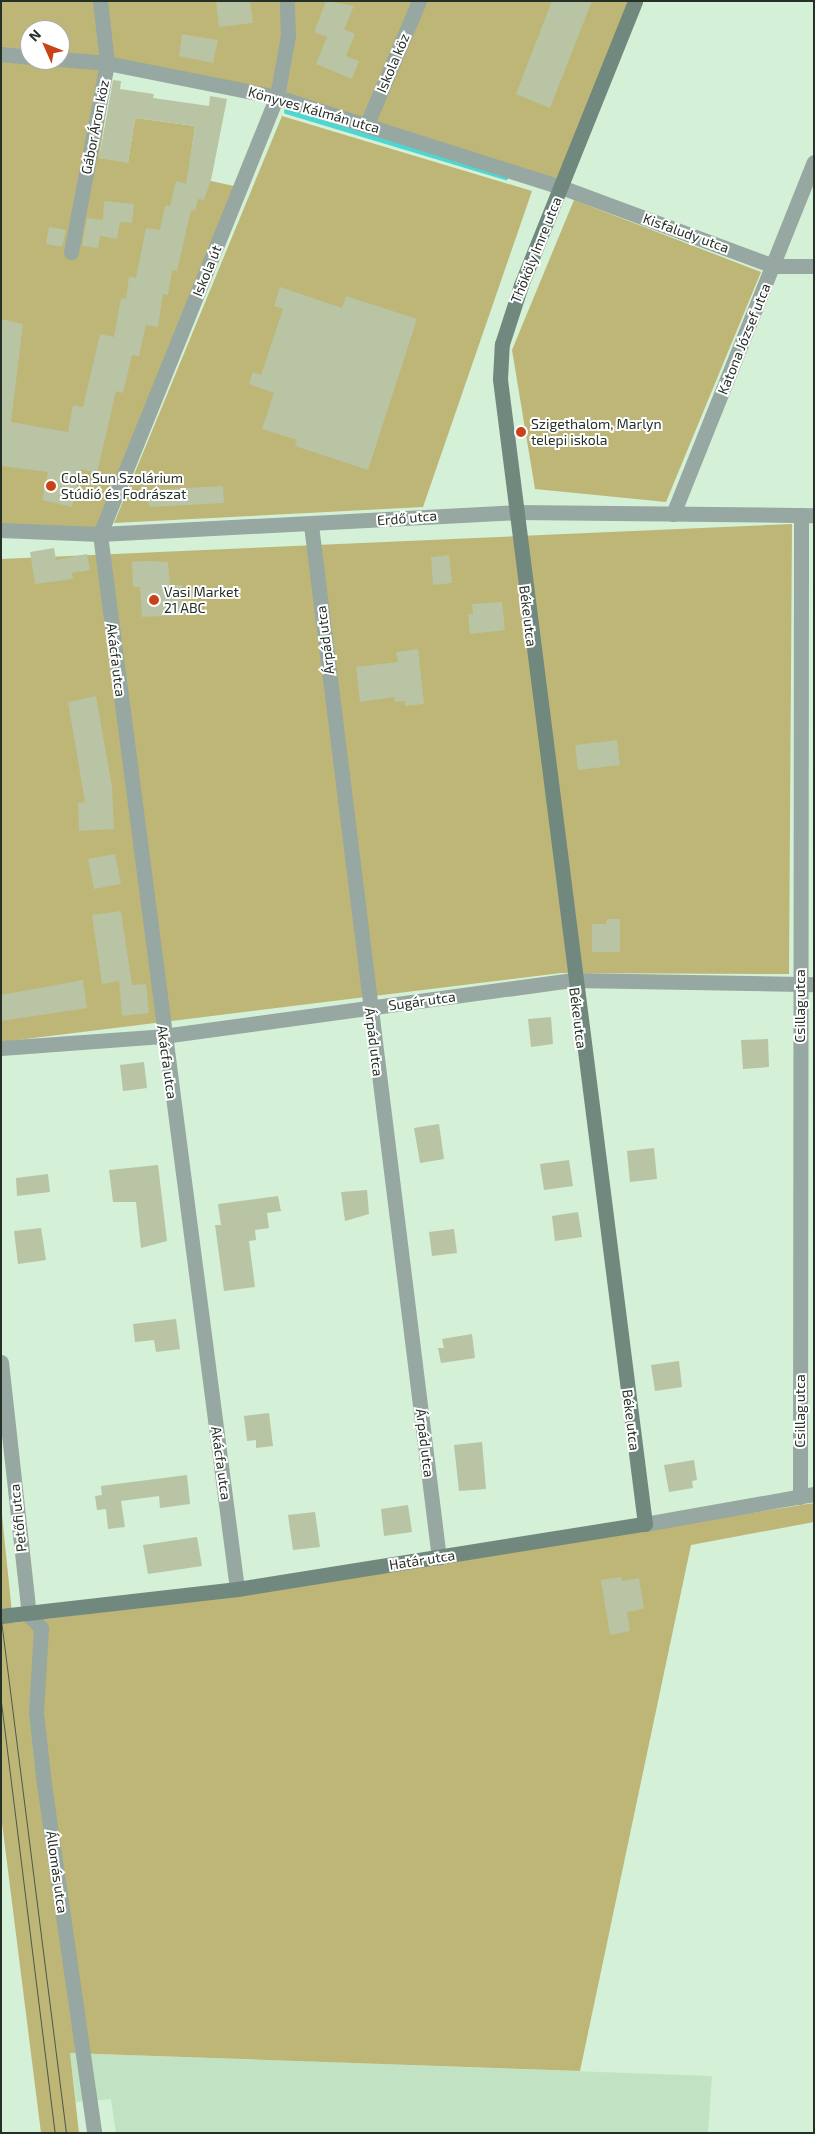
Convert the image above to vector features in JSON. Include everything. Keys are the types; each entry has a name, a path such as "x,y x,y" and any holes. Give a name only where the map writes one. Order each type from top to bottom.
{"street":[{"name":"Gábor Áron köz","path":"71,252 107,63 100,1"},
{"name":"Iskola út","path":"100,534 277,97 288,35 287,1"},
{"name":"Iskola köz","path":"367,124 419,1"},
{"name":"Thököly Imre utca","path":"516,512 500,361 521,285 636,1"},
{"path":"1,54 20,56"},
{"name":"Könyves Kálmán utca","path":"70,60 107,63 277,97 561,187"},
{"name":"Katona József utca","path":"673,514 814,162"},
{"name":"Kisfaludy utca","path":"561,187 773,266 814,266"},
{"name":"Erdő utca","path":"1,530 100,534 311,526 516,512 808,515"},
{"name":"Béke utca","path":"516,512 573,980 644,1524"},
{"name":"Csillag utca","path":"807,1495 808,515"},
{"name":"Árpád utca","path":"311,526 439,1558"},
{"name":"Akácfa utca","path":"100,534 163,1036 237,1589"},
{"name":"Sugár utca","path":"1,1048 163,1036 573,980 807,984"},
{"name":"Petőfi utca","path":"1,1362 29,1615"},
{"name":"Határ utca","path":"1,1616 29,1615 237,1589 439,1558 807,1495"},
{"name":"Állomás utca","path":"29,1615 41,1628 36,1712 94,2133"}],"shaded area":[{"path":"1,1 635,1 561,187 367,124 107,63 108,98 99,158 128,162 135,118 195,126 188,176 234,186 100,534 1,526"},
{"path":"282,116 532,191 423,507 114,523"},
{"path":"574,200 761,272 666,502 535,489 512,350"},
{"path":"792,524 789,974 561,973 1,1042 1,559"},
{"path":"814,1503 814,1522 691,1545 580,2071 70,2053 79,2133 41,2133 1,1815 1,1505 13,1623 236,1596"},
{"path":"70,2053 712,2076 708,2133 116,2133 111,2099 76,2102"}],"building":[{"path":"216,1 250,1 253,23 219,27"},
{"path":"326,1 354,6 344,29 355,34 346,56 359,61 352,79 316,64 327,37 314,32"},
{"path":"552,1 592,1 550,108 516,94"},
{"path":"182,34 218,40 213,63 179,56"},
{"path":"113,80 121,81 120,89 154,94 153,98 209,106 210,96 227,99 211,180 204,200 198,199 195,211 191,210 177,271 172,270 168,295 163,294 158,327 146,325 139,356 132,355 123,393 116,391 97,473 81,469 72,507 42,500 48,472 1,466 1,319 23,324 11,422 68,432 73,405 83,407 100,334 114,337 121,298 126,299 129,277 136,278 146,228 160,230 165,206 170,206 176,181 186,184 195,126 135,118 128,163 99,158"},
{"path":"104,201 134,204 132,223 120,222 117,239 100,236 98,248 82,246 87,218 103,220"},
{"path":"49,227 66,230 62,247 46,244"},
{"path":"280,287 342,308 346,296 417,319 368,470 295,446 297,440 262,429 274,393 249,384 253,372 261,375 283,309 274,306"},
{"path":"223,486 224,503 149,507 148,490"},
{"path":"54,548 56,560 87,554 90,570 72,573 73,579 35,584 30,552"},
{"path":"449,555 452,583 433,585 431,557"},
{"path":"132,562 168,562 170,586 182,585 183,615 142,617 140,587 133,587"},
{"path":"502,602 505,630 470,634 468,614 473,614 472,604"},
{"path":"418,649 424,704 405,706 405,701 395,702 394,697 360,702 356,667 398,662 396,652"},
{"path":"96,696 112,787 114,829 79,831 78,803 85,802 68,702"},
{"path":"617,740 620,765 578,770 575,745"},
{"path":"115,854 121,884 94,889 88,859"},
{"path":"121,911 132,985 146,984 149,1013 122,1016 119,981 102,984 92,915"},
{"path":"607,919 620,919 620,952 592,952 592,924 606,924"},
{"path":"83,980 87,1008 1,1021 1,995"},
{"path":"551,1017 553,1044 531,1047 528,1019"},
{"path":"768,1039 769,1067 743,1069 741,1040"},
{"path":"144,1062 147,1088 123,1091 120,1065"},
{"path":"439,1124 444,1159 420,1163 414,1128"},
{"path":"654,1148 657,1179 630,1182 627,1151"},
{"path":"569,1160 573,1186 544,1190 540,1164"},
{"path":"158,1165 167,1241 141,1248 136,1202 113,1202 109,1170"},
{"path":"48,1174 50,1192 17,1196 16,1178"},
{"path":"367,1190 369,1214 345,1221 341,1192"},
{"path":"278,1196 281,1211 267,1213 269,1228 255,1230 256,1240 249,1241 255,1287 224,1291 215,1225 221,1225 218,1204"},
{"path":"578,1212 582,1237 555,1241 552,1216"},
{"path":"41,1228 46,1260 18,1264 14,1231"},
{"path":"454,1229 457,1253 432,1256 429,1232"},
{"path":"176,1319 180,1349 156,1352 154,1340 135,1342 133,1324"},
{"path":"472,1334 475,1358 441,1363 438,1348 444,1348 442,1339"},
{"path":"679,1361 682,1387 655,1391 651,1365"},
{"path":"269,1413 273,1446 256,1448 256,1440 247,1441 244,1416"},
{"path":"482,1442 486,1489 459,1491 454,1445"},
{"path":"694,1460 697,1480 692,1481 693,1488 669,1492 664,1465"},
{"path":"187,1475 190,1504 160,1508 159,1496 121,1501 125,1527 108,1529 106,1509 97,1510 95,1496 102,1495 101,1486"},
{"path":"408,1505 412,1532 384,1536 381,1509"},
{"path":"315,1512 320,1547 293,1550 288,1515"},
{"path":"197,1537 202,1566 148,1574 143,1545"},
{"path":"621,1577 622,1581 639,1578 644,1609 627,1612 630,1631 610,1635 601,1580"}],"waterway":[{"path":"286,111 505,177"}],"tram line":[{"path":"1,1620 66,2133"},
{"path":"1,1702 55,2133"}],"place":[{"name":"Szigethalom, Marlyn telepi iskola","path":"521,432"},
{"name":"Cola Sun Szolárium Stúdió és Fodrászat","path":"51,486"},
{"name":"Vasi Market 21 ABC","path":"154,600"}]}
